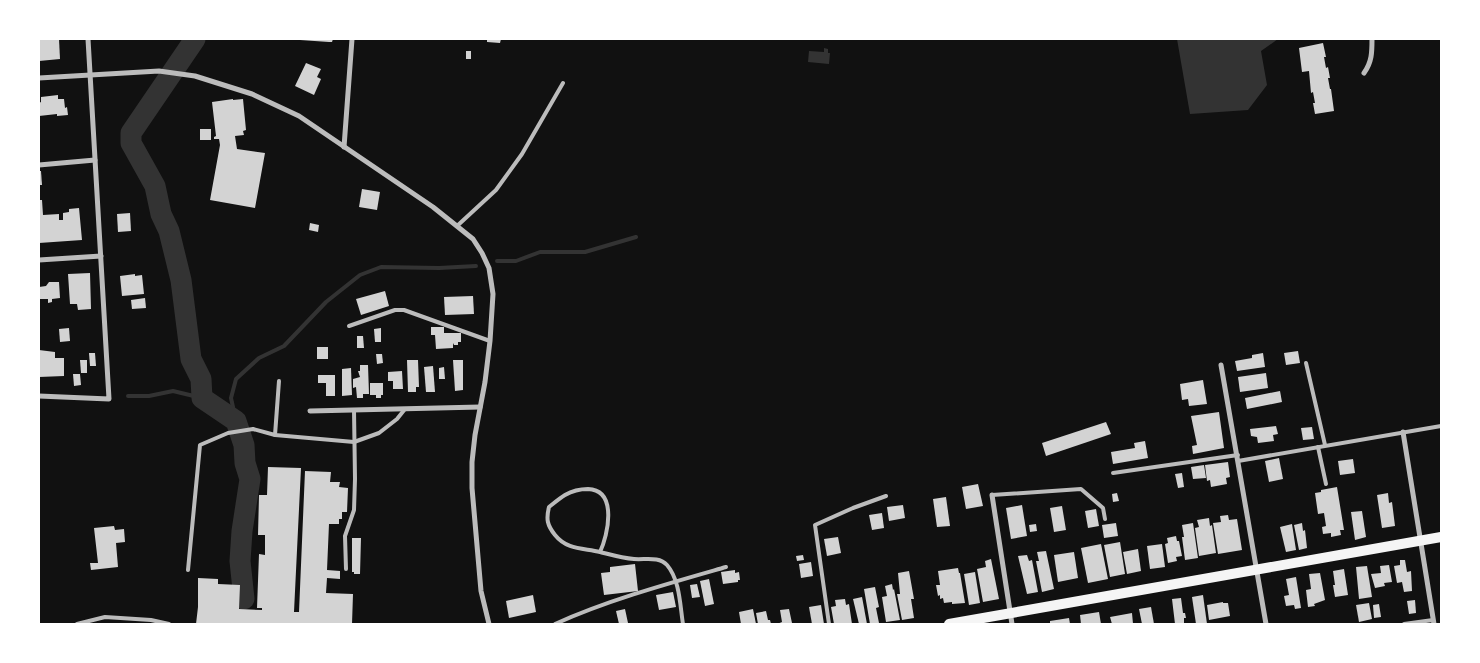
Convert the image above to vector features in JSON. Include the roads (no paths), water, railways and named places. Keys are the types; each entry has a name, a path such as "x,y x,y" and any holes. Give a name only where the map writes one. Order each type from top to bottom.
{"main road":[{"path":"949,624 1012,619 1257,569 1441,537"}],"street":[{"path":"39,396 109,399 88,39"},
{"path":"344,147 352,39"},
{"path":"1364,72 1369,65 1372,54 1372,39"},
{"path":"39,78 159,71 182,74 252,94 299,116 433,207 473,239 489,268 493,294 490,341 472,462 472,488 481,591 490,624"},
{"path":"39,165 95,160"},
{"path":"39,260 101,256"},
{"path":"1221,365 1266,624"},
{"path":"310,411 480,407"},
{"path":"1403,432 1433,622"},
{"path":"992,495 1012,619"}],"lane":[{"path":"457,226 496,190 522,154 563,83"},
{"path":"349,326 395,310 404,310 490,341"},
{"path":"1306,363 1325,445"},
{"path":"275,434 279,381"},
{"path":"188,570 200,445 228,433 253,429 275,434 354,442 379,433 397,419 405,409"},
{"path":"346,569 345,536 354,510 356,479 354,410"},
{"path":"1113,472 1318,447 1441,426"},
{"path":"1318,447 1326,484"},
{"path":"600,552 606,539 609,518 607,504 601,493 594,489 582,489 566,494 549,507 546,520 549,528 560,542 569,546 614,556 658,560 666,564 676,581 683,624"},
{"path":"992,495 1081,489 1103,508 1106,519"},
{"path":"829,624 815,525 886,496"},
{"path":"555,624 573,616 676,581 726,566"},
{"path":"77,624 104,618 151,620 169,624"},
{"path":"1404,624 1433,622"}],"waterway":[{"path":"195,39 131,133 131,143 155,186 161,214 169,231 181,280 191,359 201,379 202,398 236,421 244,445 245,463 250,479 242,531 240,561 244,599"},
{"path":"497,261 516,261 540,252 585,252 636,237"},
{"path":"236,421 231,398 236,379 259,358 284,346 326,302 360,275 381,267 439,268 476,266"},
{"path":"128,396 149,396 173,391 202,398"}]}
